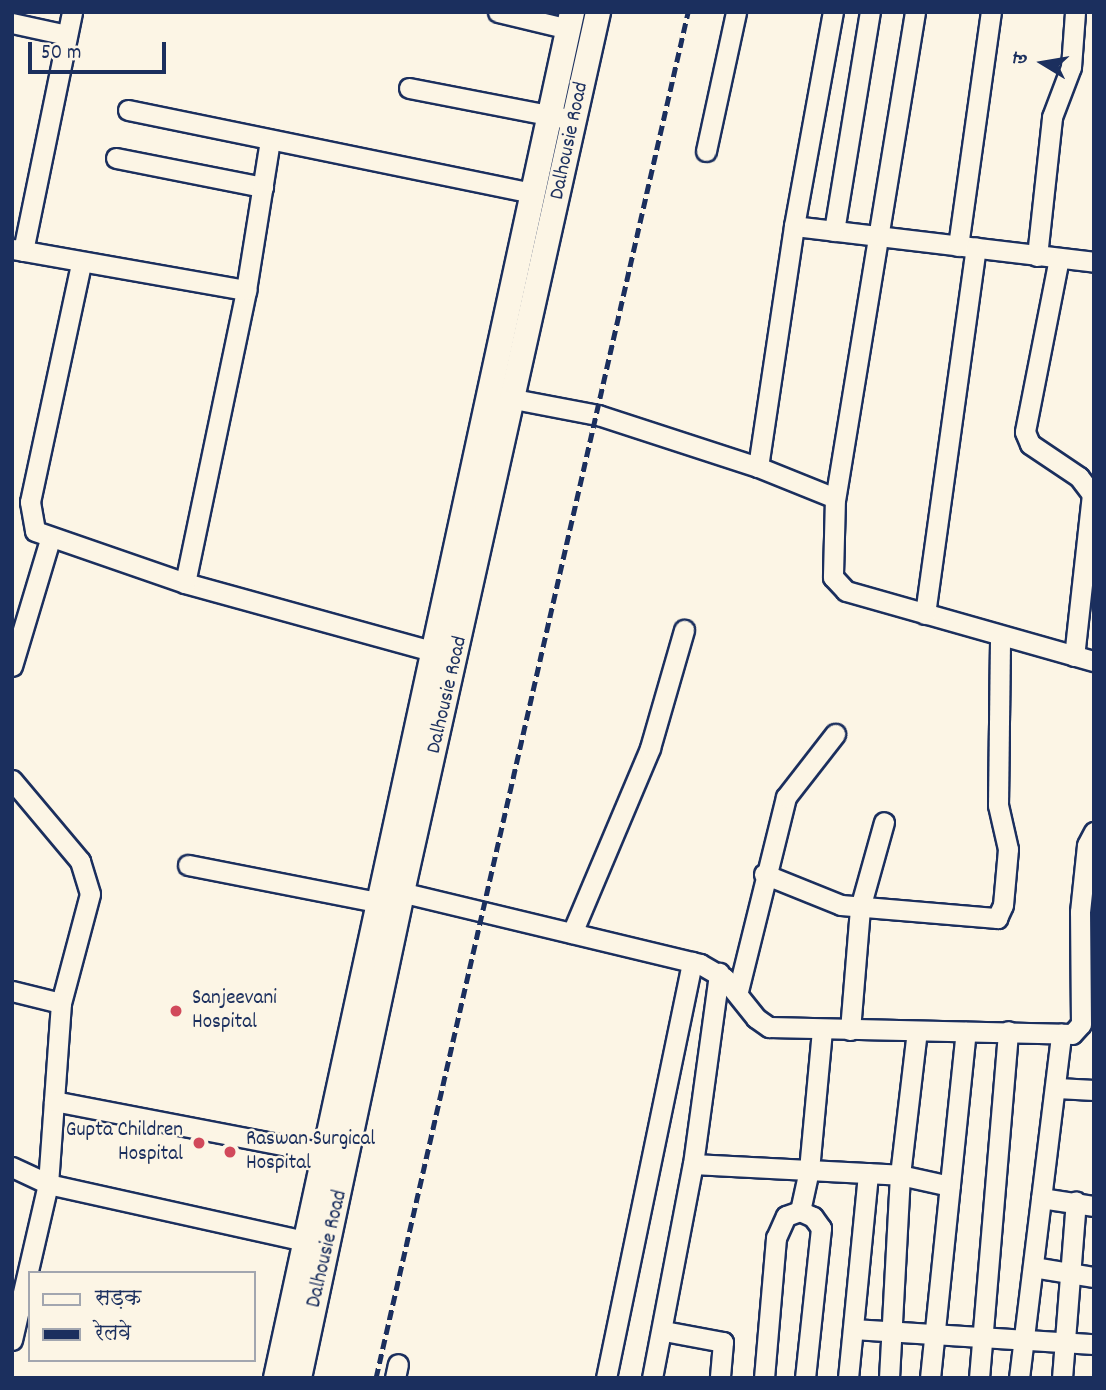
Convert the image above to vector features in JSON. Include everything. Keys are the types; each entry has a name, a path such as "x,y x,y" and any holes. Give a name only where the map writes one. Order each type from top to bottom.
{"street":[{"path":"72,12 18,250 81,264 246,290"},
{"path":"498,12 570,21"},
{"name":"Dalhousie Road","path":"299,1378 316,1243 323,1153 389,897 436,652 500,396 534,193 563,118 598,12"},
{"path":"706,150 736,12"},
{"path":"758,467 793,226 833,12"},
{"path":"834,231 870,12"},
{"path":"915,12 835,498 831,567 837,585 1000,637 1094,661"},
{"path":"925,614 991,12"},
{"path":"1037,256 1052,117 1071,67 1075,12"},
{"name":"Dalhousie Road","path":"276,1378 316,1243 389,897 563,118 570,21"},
{"path":"12,23 67,34"},
{"path":"409,88 563,118"},
{"path":"128,110 534,193"},
{"path":"186,583 246,290 270,140"},
{"path":"116,158 263,187"},
{"path":"793,226 1094,262"},
{"path":"1059,258 1025,432 1030,444 1079,477 1092,494 1073,656"},
{"path":"81,264 29,513 35,531 50,539 186,583 436,652"},
{"path":"500,396 598,415 758,467 835,498"},
{"path":"12,666 50,539"},
{"path":"572,933 650,748 684,630"},
{"path":"764,874 817,898 860,908 989,920 1002,913 1008,849 998,805 1000,637"},
{"path":"738,991 764,874 786,797 835,734"},
{"path":"12,779 87,875 90,904 61,1003 48,1184 12,1340"},
{"path":"850,1030 860,908 884,822"},
{"path":"188,864 389,897 572,933 692,962 719,973 738,991 756,1018 769,1027 1072,1034 1081,1024 1086,978 1087,845 1094,832"},
{"path":"606,1378 692,962"},
{"path":"652,1378 664,1331 693,1164 719,973"},
{"path":"12,991 61,1003"},
{"path":"800,1211 809,1170 822,1030"},
{"path":"889,1378 900,1175 917,1031"},
{"path":"979,1378 1008,1031"},
{"path":"930,1378 966,1032"},
{"path":"1019,1378 1057,1088 1060,1034"},
{"path":"1057,1088 1094,1090"},
{"path":"54,1101 323,1153"},
{"path":"693,1164 900,1175 950,1186"},
{"path":"12,1167 48,1184 316,1243"},
{"path":"848,1378 868,1173"},
{"path":"1041,1198 1085,1204 1070,1273 1062,1378"},
{"path":"764,1378 776,1238 786,1216 800,1211 813,1217 821,1228 805,1378"},
{"path":"1033,1267 1094,1277"},
{"path":"853,1329 1094,1344"},
{"path":"664,1331 723,1342 720,1378"}],"railway":[{"path":"376,1378 688,12"}],"place":[{"name":"Sanjeevani Hospital","path":"176,1011"},
{"name":"Gupta Children Hospital","path":"199,1143"},
{"name":"Raswan Surgical Hospital","path":"230,1152"}]}
